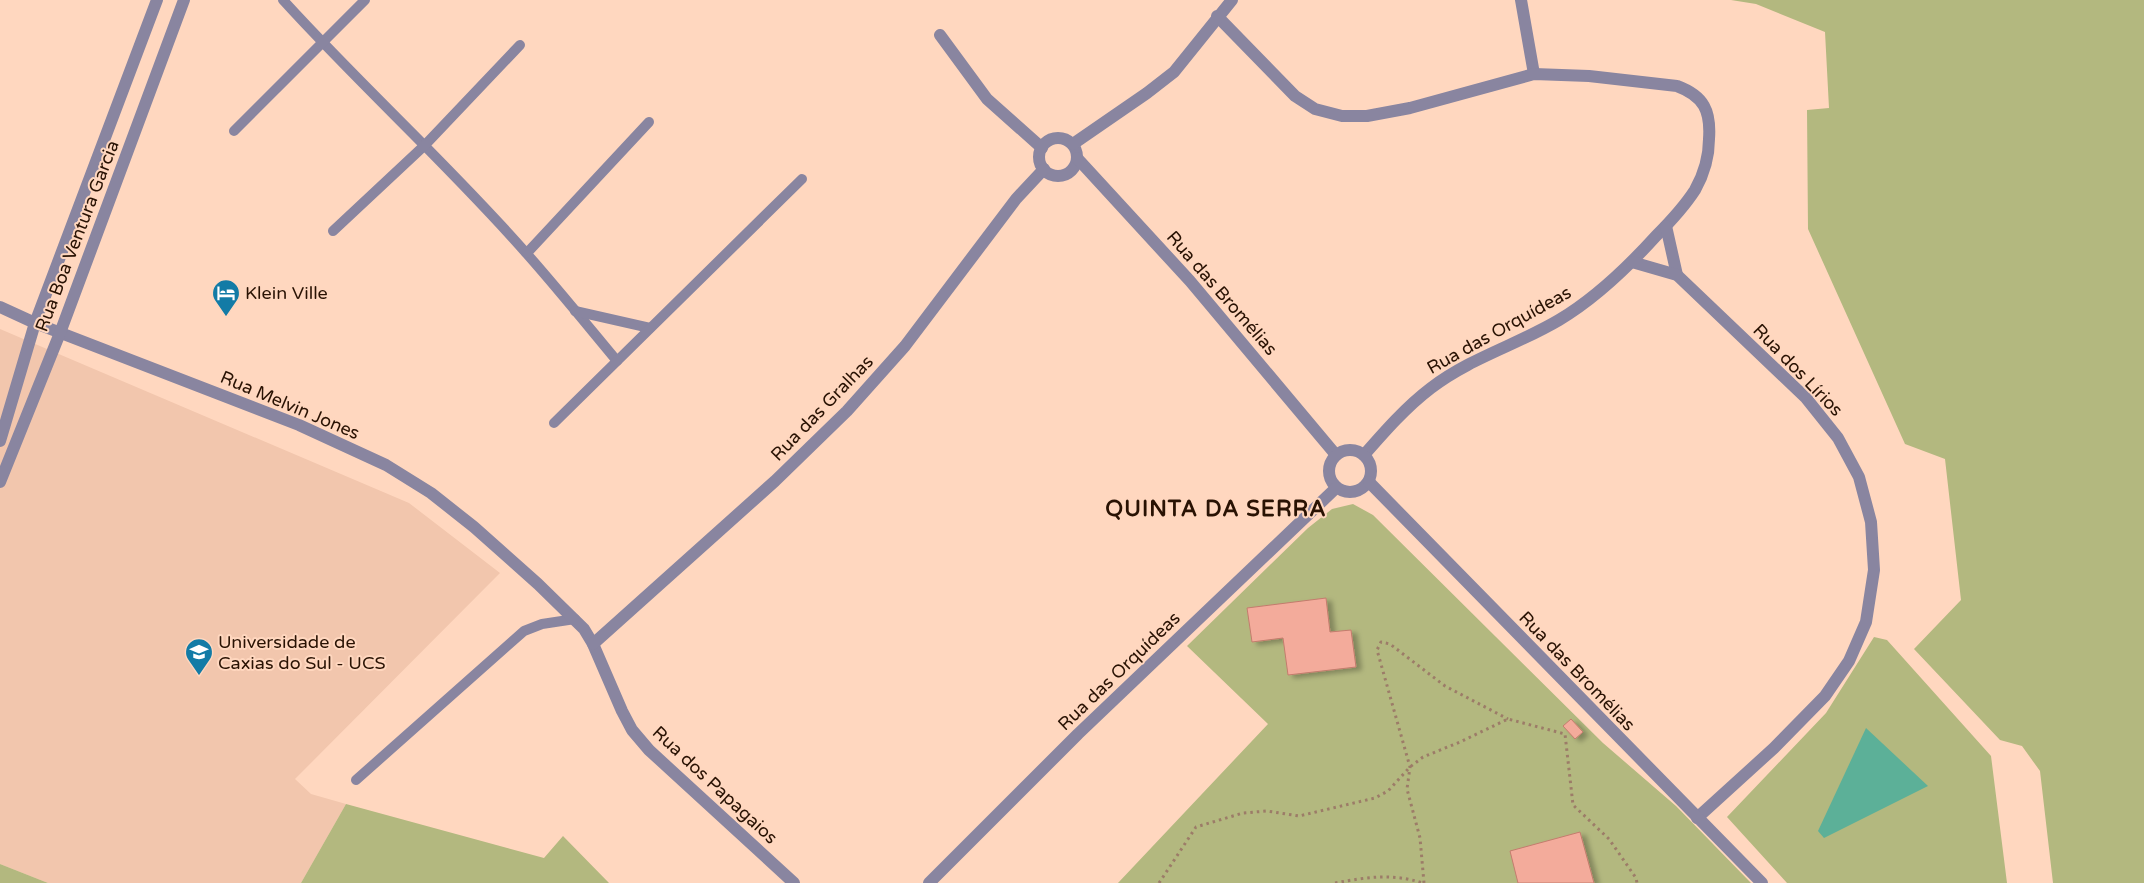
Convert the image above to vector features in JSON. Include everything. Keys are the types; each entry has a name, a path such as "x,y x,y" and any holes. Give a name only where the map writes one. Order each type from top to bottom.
{"street":[{"name":"Rua Boa Ventura Garcia","path":"0,441 35,323 157,0"},
{"name":"Rua Boa Ventura Garcia","path":"0,482 60,333 184,0"},
{"path":"1073,144 1174,72 1217,16 1232,0"},
{"path":"1522,0 1534,74"},
{"name":"Rua das Orquídeas","path":"1217,16 1294,96 1315,109 1342,116 1367,116 1410,108 1534,74 1589,76 1669,85 1688,91 1699,98 1707,109 1709,150 1706,164 1695,189 1666,226 1632,262 1586,302 1557,321 1467,364 1432,387 1397,418 1364,454"},
{"path":"940,35 987,100 1042,148"},
{"path":"1060,138 1073,144 1077,158 1071,171 1057,176 1044,169 1041,162 1042,148 1052,139 1060,138"},
{"name":"Rua das Bromélias","path":"1077,158 1190,281 1336,455"},
{"name":"Rua das Gralhas","path":"593,644 775,481 848,411 905,346 1016,199 1044,169"},
{"path":"1666,226 1677,275"},
{"name":"Rua dos Lírios","path":"1632,262 1677,275 1806,398 1838,438 1859,477 1871,522 1874,570 1866,622 1848,661 1825,696 1774,748 1697,818"},
{"name":"Rua Melvin Jones","path":"0,307 60,333 299,426 386,466 438,498 538,584"},
{"path":"1350,450 1364,454 1371,467 1369,482 1364,488 1350,493 1336,488 1329,475 1331,460 1336,455 1350,450"},
{"name":"Rua das Bromélias","path":"1369,482 1762,883"},
{"name":"Rua das Orquídeas","path":"929,883 1078,734 1336,488"},
{"name":"Rua dos Papagaios","path":"538,584 584,629 593,644 632,730 648,750 794,883"}],"lane":[{"path":"284,0 323,43 425,145 527,253 617,361"},
{"path":"234,132 365,0"},
{"path":"333,231 425,145 520,45"},
{"path":"527,253 649,122"},
{"path":"554,423 802,179"},
{"path":"575,311 650,328"},
{"path":"356,780 524,631 542,624 575,620"}],"path":[{"path":"1335,883 1387,876 1404,877 1424,883 1420,838 1407,789 1410,767 1381,671 1377,650 1381,642 1390,644 1445,686 1508,719 1565,734 1572,805 1609,839 1636,878 1636,883"},
{"path":"1159,883 1196,827 1243,813 1266,810 1299,816 1375,798 1388,791 1410,767 1423,757 1508,719"}],"shaded area":[{"name":"Universidade de Caxias do Sul - UCS","path":"0,329 409,503 500,573 295,779 311,794 346,804 301,883 48,883 0,864"}],"green space":[{"path":"1731,0 2144,0 2144,883 2053,883 2040,771 2022,746 2000,740 1914,649 1961,600 1945,459 1905,444 1808,229 1807,110 1829,108 1825,32 1756,4"},
{"path":"1353,504 1373,515 1603,743 1676,806 1751,883 1118,883 1268,724 1187,646 1308,528 1332,509"},
{"path":"1874,637 1887,640 1991,756 2007,883 1787,883 1727,817 1826,713"},
{"path":"346,804 544,858 563,836 609,883 301,883"},
{"path":"0,864 48,883 0,883"}],"water":[{"path":"1866,728 1928,786 1824,838 1818,831"}],"building":[{"path":"1326,598 1330,632 1351,630 1356,667 1288,675 1283,638 1252,642 1247,608"},
{"path":"1571,719 1583,732 1575,739 1563,726"},
{"path":"1580,832 1594,883 1518,883 1510,851"}],"place":[{"name":"Klein Ville","path":"226,317"},
{"name":"Universidade de Caxias do Sul - UCS","path":"199,676"}],"district":[{"name":"QUINTA DA SERRA","path":"1216,508"}]}
